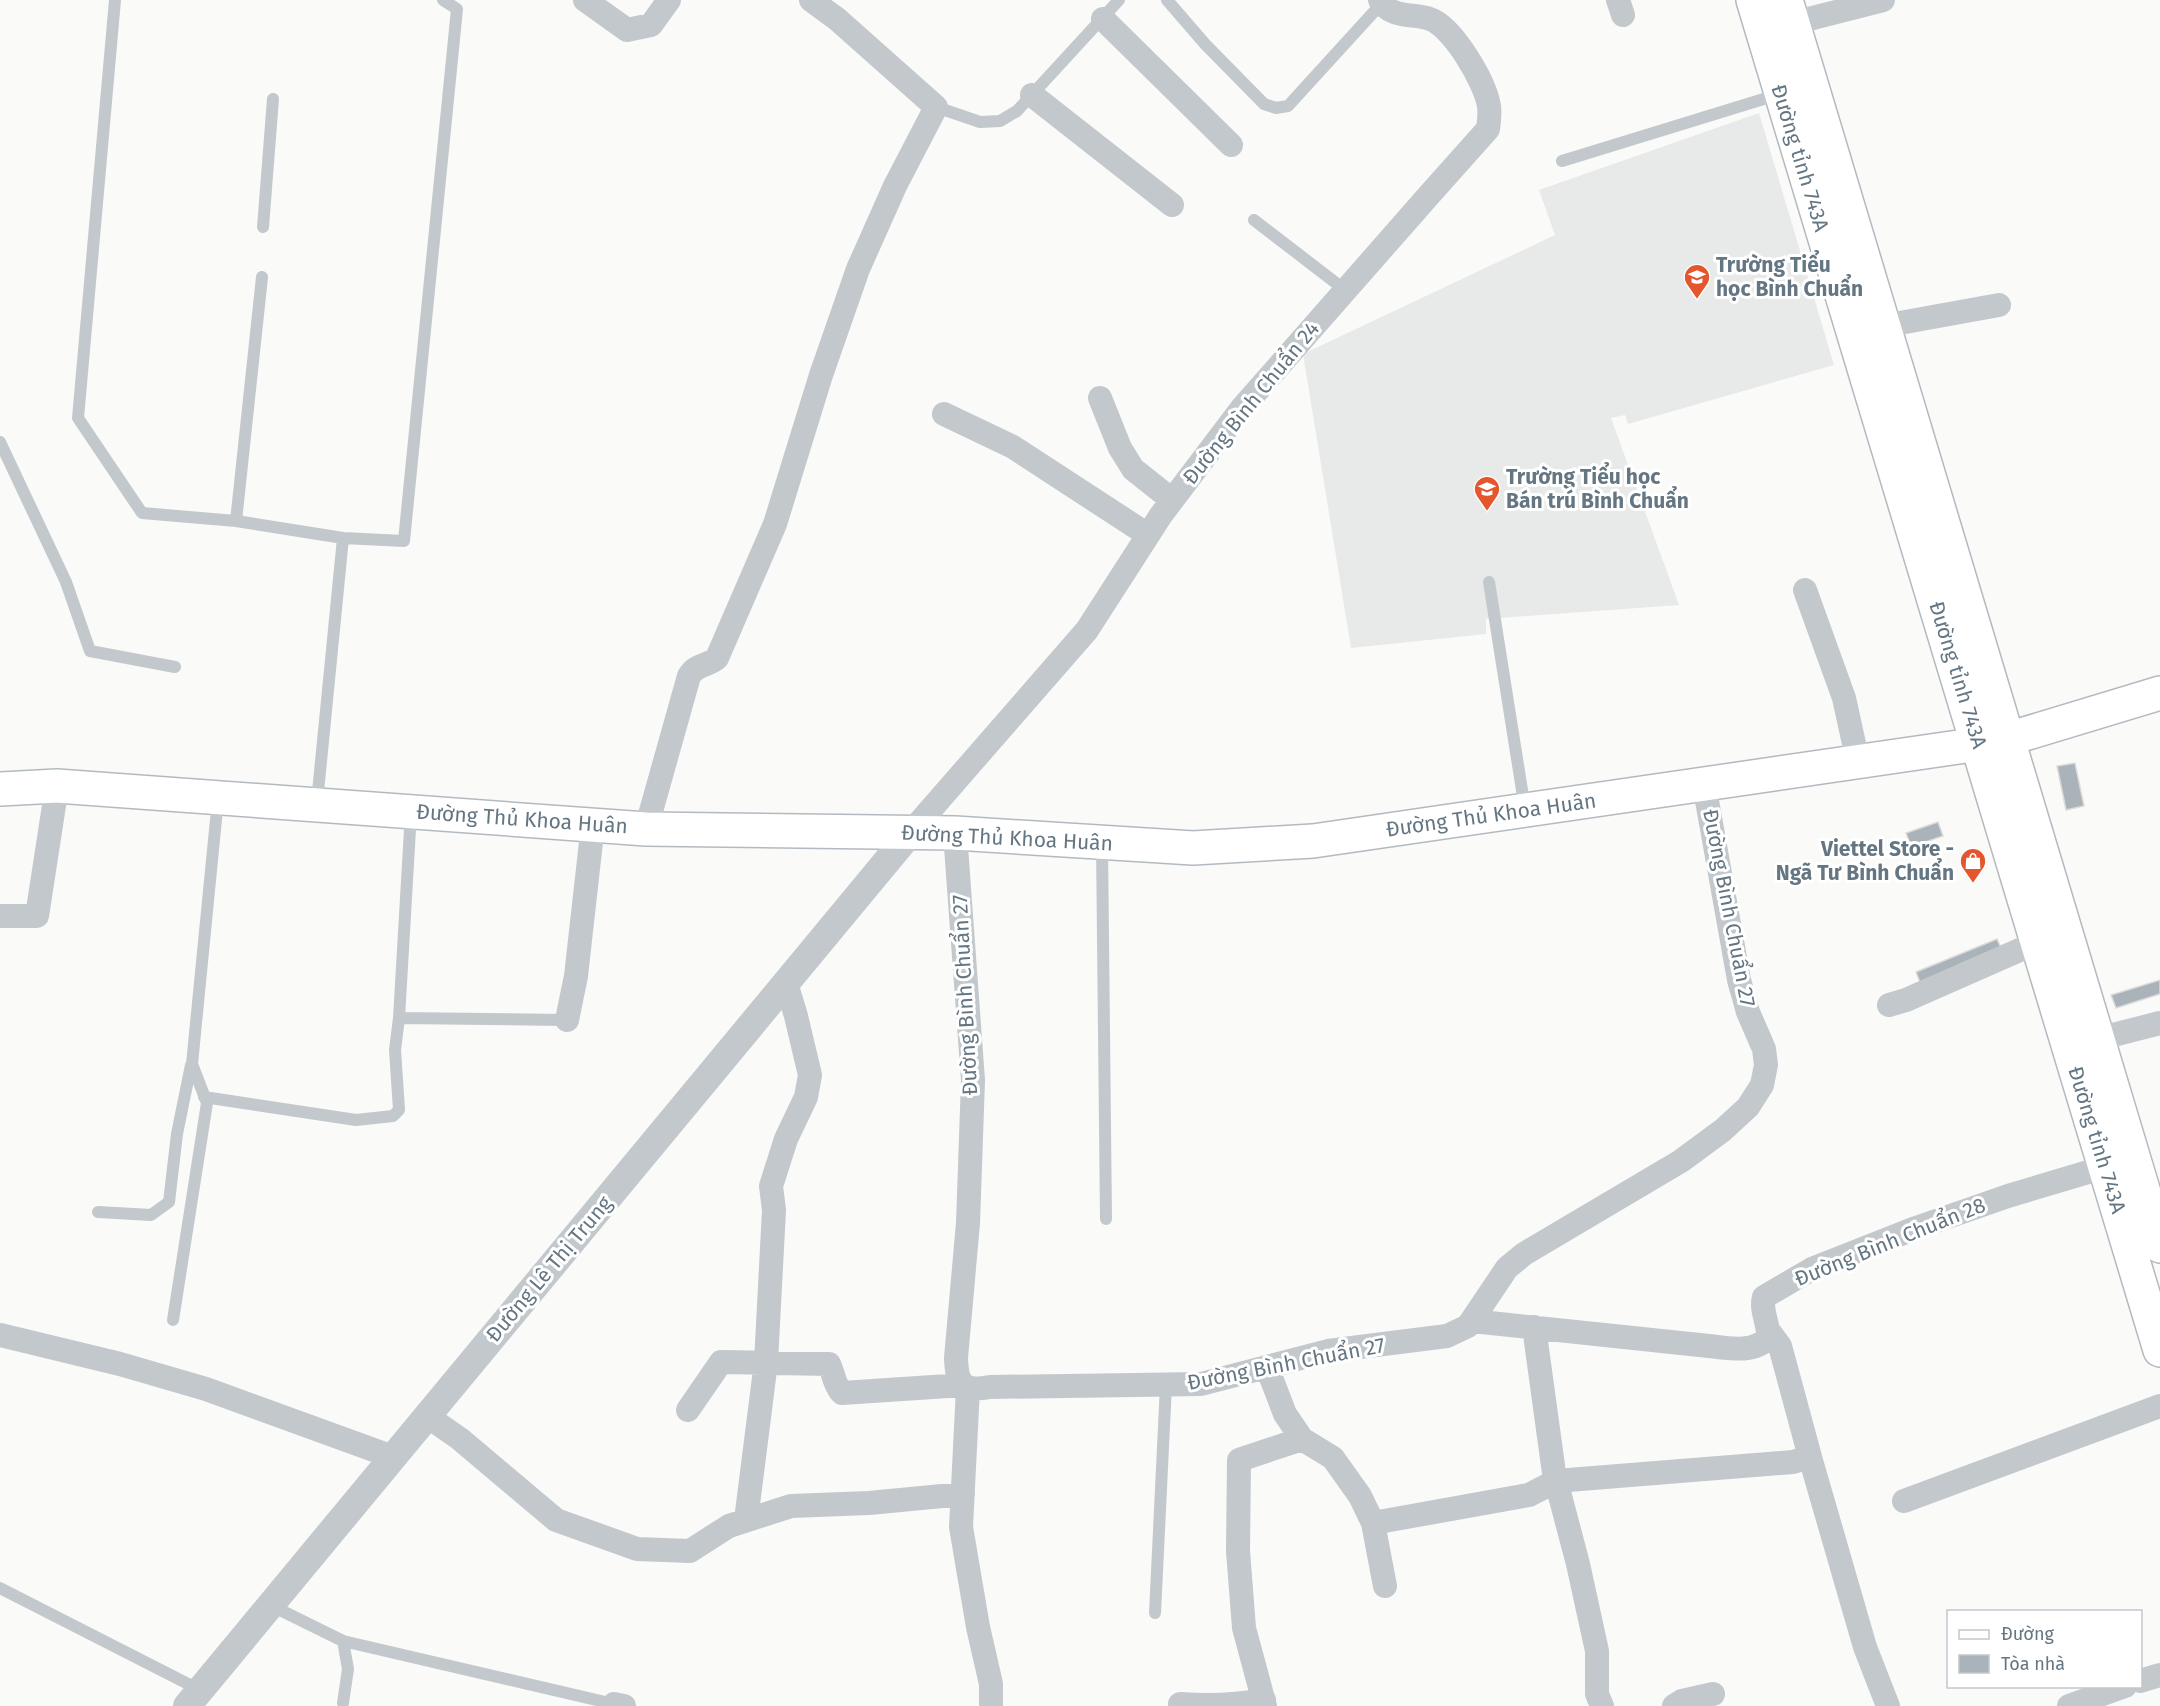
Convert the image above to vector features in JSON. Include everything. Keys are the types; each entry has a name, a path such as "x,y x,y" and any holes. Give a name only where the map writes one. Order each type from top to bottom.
{"main road":[{"name":"Đường tỉnh 743A","path":"1753,0 1781,94 1993,742 2097,1039 2150,1179 2160,1246"},
{"name":"Đường tỉnh 743A","path":"1789,11 1883,326 1993,742 2038,942 2160,1350"},
{"name":"Đường Thủ Khoa Huân","path":"0,789 57,786 646,829 955,833 1193,848 1312,841 1993,742 2160,693"}],"street":[{"path":"585,0 627,30 651,25 669,0"},
{"path":"646,829 689,676 701,665 712,663 722,648 775,524 821,375 858,269 895,186 936,107 837,19 812,0"},
{"path":"1789,11 1883,0"},
{"name":"Đường Bình Chuẩn 24","path":"911,832 1087,630 1172,500 1242,408 1488,129 1489,106 1476,74 1461,48 1442,25 1429,19 1394,13 1381,2"},
{"path":"1102,19 1231,145"},
{"path":"1032,95 1172,206"},
{"path":"1883,326 1999,304"},
{"path":"1100,398 1120,448 1133,469 1172,500"},
{"path":"944,414 1013,447 1148,535"},
{"path":"1805,590 1844,698 1858,762"},
{"name":"Đường Bình Chuẩn 27","path":"955,833 973,1080 968,1223 956,1358 957,1375 965,1387 974,1390 1201,1384 1328,1351 1447,1336 1468,1326 1507,1268 1524,1254 1681,1161 1724,1130 1748,1107 1762,1085 1766,1065 1764,1049 1748,1012 1739,980 1704,784"},
{"path":"0,916 37,916 57,786"},
{"path":"567,1020 576,976 593,824"},
{"name":"Đường Lê Thị Trung","path":"193,1698 911,832"},
{"path":"1889,1005 1906,1000 2038,942"},
{"path":"746,1520 766,1362 774,1210 771,1186 786,1139 806,1097 810,1075 786,983"},
{"path":"2097,1039 2160,1023"},
{"name":"Đường Bình Chuẩn 28","path":"1768,1330 1762,1304 1764,1297 1812,1269 1977,1206 2104,1167"},
{"path":"1472,1321 1740,1348 1765,1342 1768,1330"},
{"path":"1534,1327 1556,1480 1578,1564 1597,1651 1597,1694 1602,1706"},
{"path":"1768,1330 1780,1346 1865,1647 1888,1706"},
{"path":"0,1335 120,1364 206,1389 393,1457"},
{"path":"688,1410 721,1362 829,1364 836,1386 842,1393 965,1387 961,1527 978,1627 991,1684 991,1706"},
{"path":"1267,1367 1285,1414 1302,1439 1333,1458 1360,1496 1373,1523 1385,1586"},
{"path":"1904,1501 2160,1406"},
{"path":"427,1416 460,1439 556,1520 637,1549 690,1551 729,1526 791,1506 869,1503 963,1494"},
{"path":"1180,1704 1190,1706 1265,1703 1244,1628 1238,1551 1239,1460 1302,1439"},
{"path":"1373,1523 1528,1495 1556,1480 1793,1462 1810,1457"},
{"path":"2142,1680 2160,1675"},
{"path":"2071,1706 2120,1688"},
{"path":"1674,1706 1682,1701 1713,1694"}],"lane":[{"path":"115,0 78,418 142,513 236,521 343,538 404,541 457,9 443,0"},
{"path":"936,107 980,122 1000,121 1017,111 1119,0"},
{"path":"1167,0 1205,44 1264,104 1276,108 1288,106 1381,2"},
{"path":"1562,161 1781,94"},
{"path":"263,227 273,99"},
{"path":"1254,220 1345,290"},
{"path":"236,521 262,277"},
{"path":"0,442 66,582 90,651 175,667"},
{"path":"317,804 343,538"},
{"path":"1489,582 1525,810"},
{"path":"98,1212 150,1215 169,1202 177,1134 192,1064 218,797"},
{"path":"204,1097 356,1120 393,1116 399,1110 395,1050 399,1018 411,811"},
{"path":"1102,842 1106,1219"},
{"path":"399,1018 567,1020"},
{"path":"173,1320 207,1103 192,1064"},
{"path":"1155,1613 1166,1385"},
{"path":"0,1588 193,1698"},
{"path":"270,1605 343,1641 617,1705"},
{"path":"343,1641 348,1669 343,1703"}],"shaded area":[{"name":"Trường Tiểu học Bán trú Bình Chuẩn","path":"1759,113 1834,365 1628,424 1625,415 1611,418 1679,605 1486,619 1486,634 1351,648 1303,354 1555,235 1539,190"}],"building":[{"path":"2075,763 2084,806 2066,810 2057,766"},
{"path":"1938,822 1943,836 1911,847 1906,833"},
{"path":"1997,939 2003,952 1921,985 1916,972"},
{"path":"2160,980 2160,994 2116,1008 2111,995"}],"place":[{"name":"Trường Tiểu học Bình Chuẩn","path":"1697,300"},
{"name":"Trường Tiểu học Bán trú Bình Chuẩn","path":"1487,512"},
{"name":"Viettel Store - Ngã Tư Bình Chuẩn","path":"1973,884"}]}
